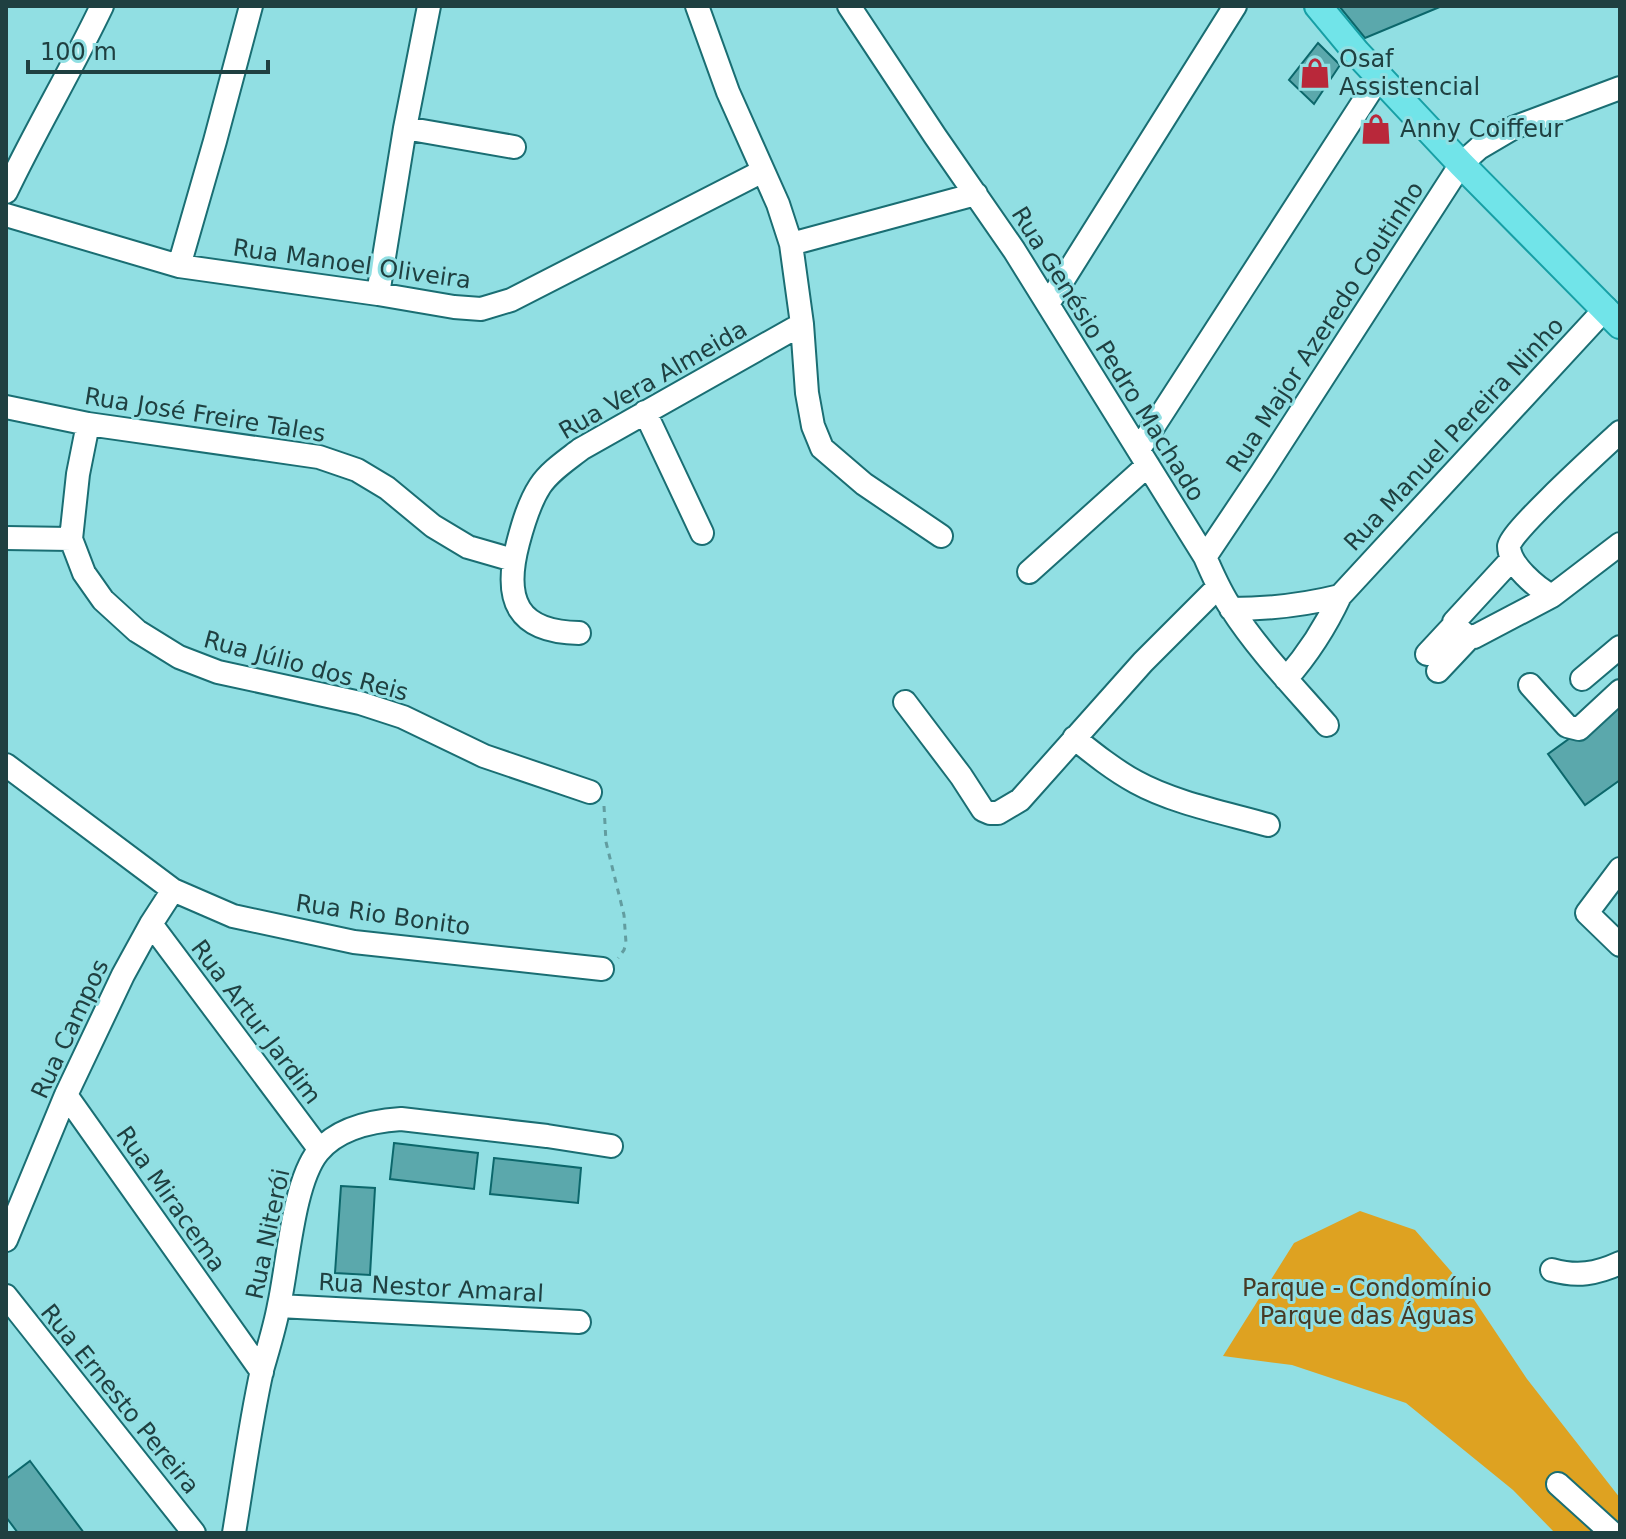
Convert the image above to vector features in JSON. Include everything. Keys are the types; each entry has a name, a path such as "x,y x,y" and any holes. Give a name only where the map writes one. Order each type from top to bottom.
{"main road":[{"path":"1318,6 1347,42 1461,164 1613,316"}],"street":[{"path":"6,192 102,6"},
{"path":"179,266 251,6"},
{"path":"378,294 429,6"},
{"path":"697,6 728,92 778,204 791,244 807,393 813,426 822,448 864,484 941,536"},
{"name":"Rua Genésio Pedro Machado","path":"849,6 1014,250 1205,557 1231,609 1327,725"},
{"path":"1048,304 1235,6"},
{"path":"1029,572 1144,457 1380,76"},
{"path":"1461,164 1479,148 1513,128 1620,88"},
{"path":"405,128 514,147"},
{"name":"Rua Major Azeredo Coutinho","path":"1205,557 1461,164"},
{"name":"Rua Manoel Oliveira","path":"6,215 179,266 481,309 511,300 763,171"},
{"path":"791,244 976,194"},
{"name":"Rua Manuel Pereira Ninho","path":"1286,679 1304,659 1327,624 1340,596 1613,316"},
{"name":"Rua Vera Almeida","path":"579,633 559,633 540,628 522,614 514,599 513,560 530,504 540,485 581,449 802,324"},
{"name":"Rua José Freire Tales","path":"6,407 88,424 319,457 357,470 387,488 433,526 468,547 513,560"},
{"path":"645,412 702,533"},
{"name":"Rua Júlio dos Reis","path":"88,424 78,474 71,539 84,573 103,600 137,631 179,657 218,672 360,703 403,717 484,756 590,792"},
{"path":"1552,596 1512,559 1511,540 1620,432"},
{"path":"6,538 71,539"},
{"path":"1433,662 1462,631 1552,596 1620,544"},
{"path":"1462,631 1454,622 1512,559"},
{"path":"905,702 983,810 998,813 1020,800 1143,662 1218,587"},
{"path":"1231,609 1281,607 1340,596"},
{"path":"1582,679 1620,647"},
{"path":"1530,685 1567,726 1579,729 1620,691"},
{"path":"1074,738 1138,783 1177,799 1268,825"},
{"name":"Rua Rio Bonito","path":"6,765 173,890 233,916 354,942 602,969"},
{"path":"1620,869 1587,913 1620,945"},
{"name":"Rua Campos","path":"6,1240 66,1095 123,975 173,890"},
{"name":"Rua Artur Jardim","path":"151,924 320,1150"},
{"name":"Rua Miracema","path":"66,1095 262,1372"},
{"name":"Rua Niterói","path":"234,1533 262,1372 279,1306 299,1199 308,1167 320,1150 354,1128 401,1119 611,1146"},
{"path":"1552,1270 1581,1275 1620,1263"},
{"name":"Rua Ernesto Pereira","path":"6,1296 194,1533"},
{"name":"Rua Nestor Amaral","path":"279,1306 579,1322"},
{"path":"1558,1484 1612,1533"}],"path":[{"path":"590,792 601,795 606,842 624,915 626,943 616,960 602,969"}],"green space":[{"name":"Parque - Condomínio Parque das Águas","path":"1360,1211 1415,1230 1469,1292 1527,1379 1620,1498 1620,1533 1555,1533 1513,1490 1406,1403 1292,1365 1223,1356 1294,1243"}],"building":[{"path":"1339,6 1442,6 1365,38"},
{"name":"Osaf Assistencial","path":"1318,43 1340,65 1314,104 1289,80"},
{"path":"1620,702 1620,780 1585,805 1548,754"},
{"path":"394,1143 478,1153 474,1189 390,1179"},
{"path":"494,1158 581,1168 578,1203 490,1194"},
{"path":"341,1186 375,1188 370,1275 335,1273"},
{"path":"30,1461 84,1533 18,1533 6,1517 6,1479"}],"place":[{"name":"Osaf Assistencial","path":"1315,73"},
{"name":"Anny Coiffeur","path":"1376,129"}]}
